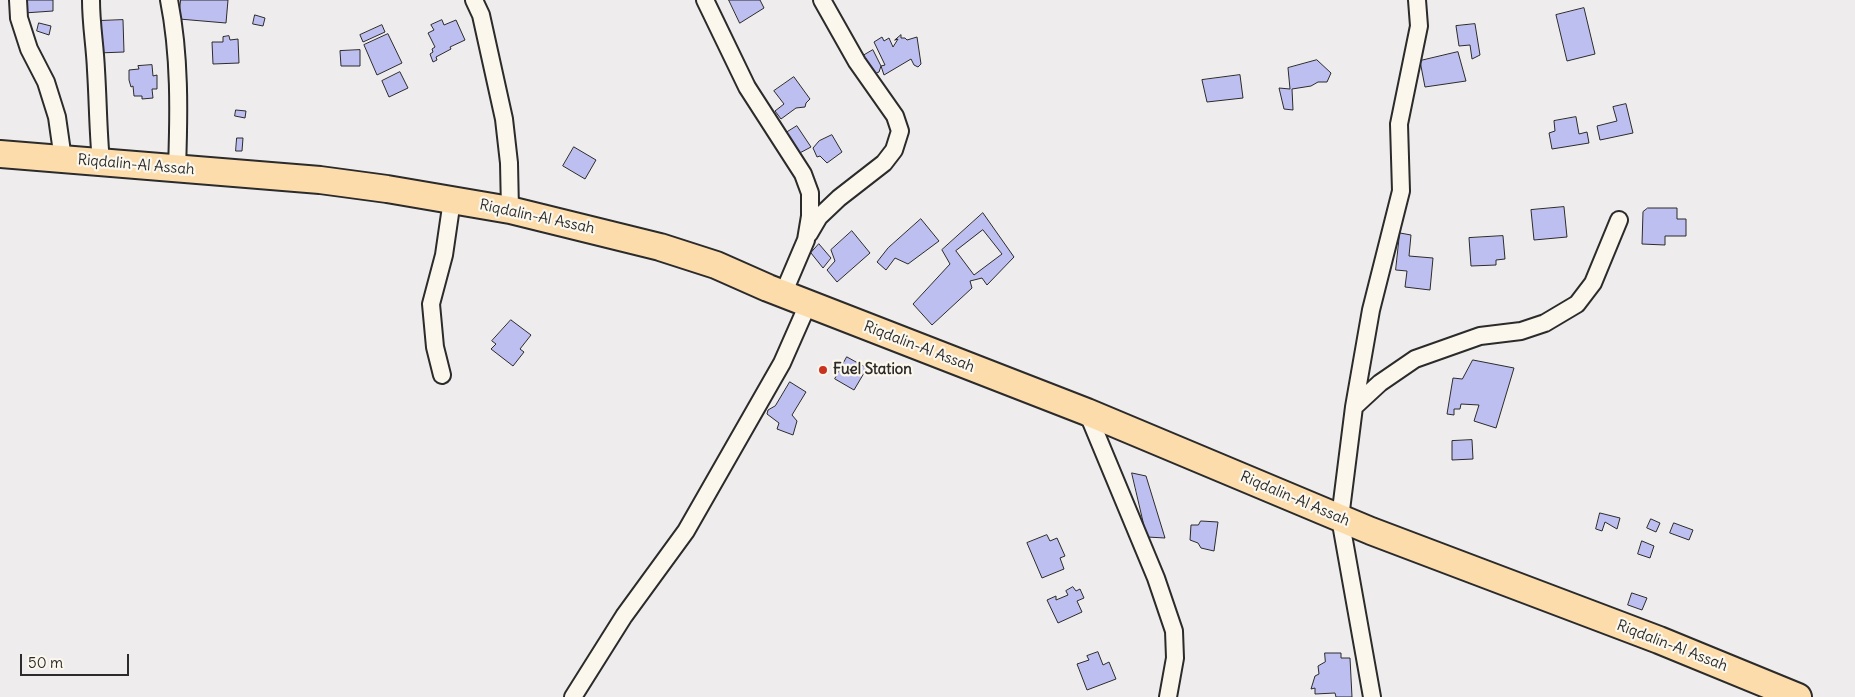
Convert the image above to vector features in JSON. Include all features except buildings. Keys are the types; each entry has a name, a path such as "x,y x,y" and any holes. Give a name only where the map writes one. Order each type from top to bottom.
{"main road":[{"name":"Riqdalin-Al Assah","path":"0,154 320,180 510,210 660,247 716,265 808,304 1087,412 1340,518 1659,640 1798,697"}],"street":[{"path":"18,0 19,18 30,48 46,82 57,117 63,159"},
{"path":"91,0 90,25 96,68 97,124 101,162"},
{"path":"169,0 173,19 178,103 177,168"},
{"path":"474,0 481,15 504,119 509,163 510,210"},
{"path":"705,0 747,87 803,174 810,193 810,216 806,240"},
{"path":"783,294 806,240 819,217 859,181 884,164 894,150 900,131 895,116 857,62 822,0"},
{"path":"1372,697 1340,518 1354,407 1372,310 1400,191 1399,124 1419,26 1417,0"},
{"path":"442,375 435,347 431,304 444,255 452,200"},
{"path":"1354,407 1380,382 1415,359 1480,336 1521,331 1546,323 1577,304 1593,283 1619,220"},
{"path":"573,697 624,616 686,531 782,363 808,304"},
{"path":"1087,412 1156,578 1174,631 1175,658 1168,697"}],"place":[{"name":"Fuel Station","path":"823,370"}]}
